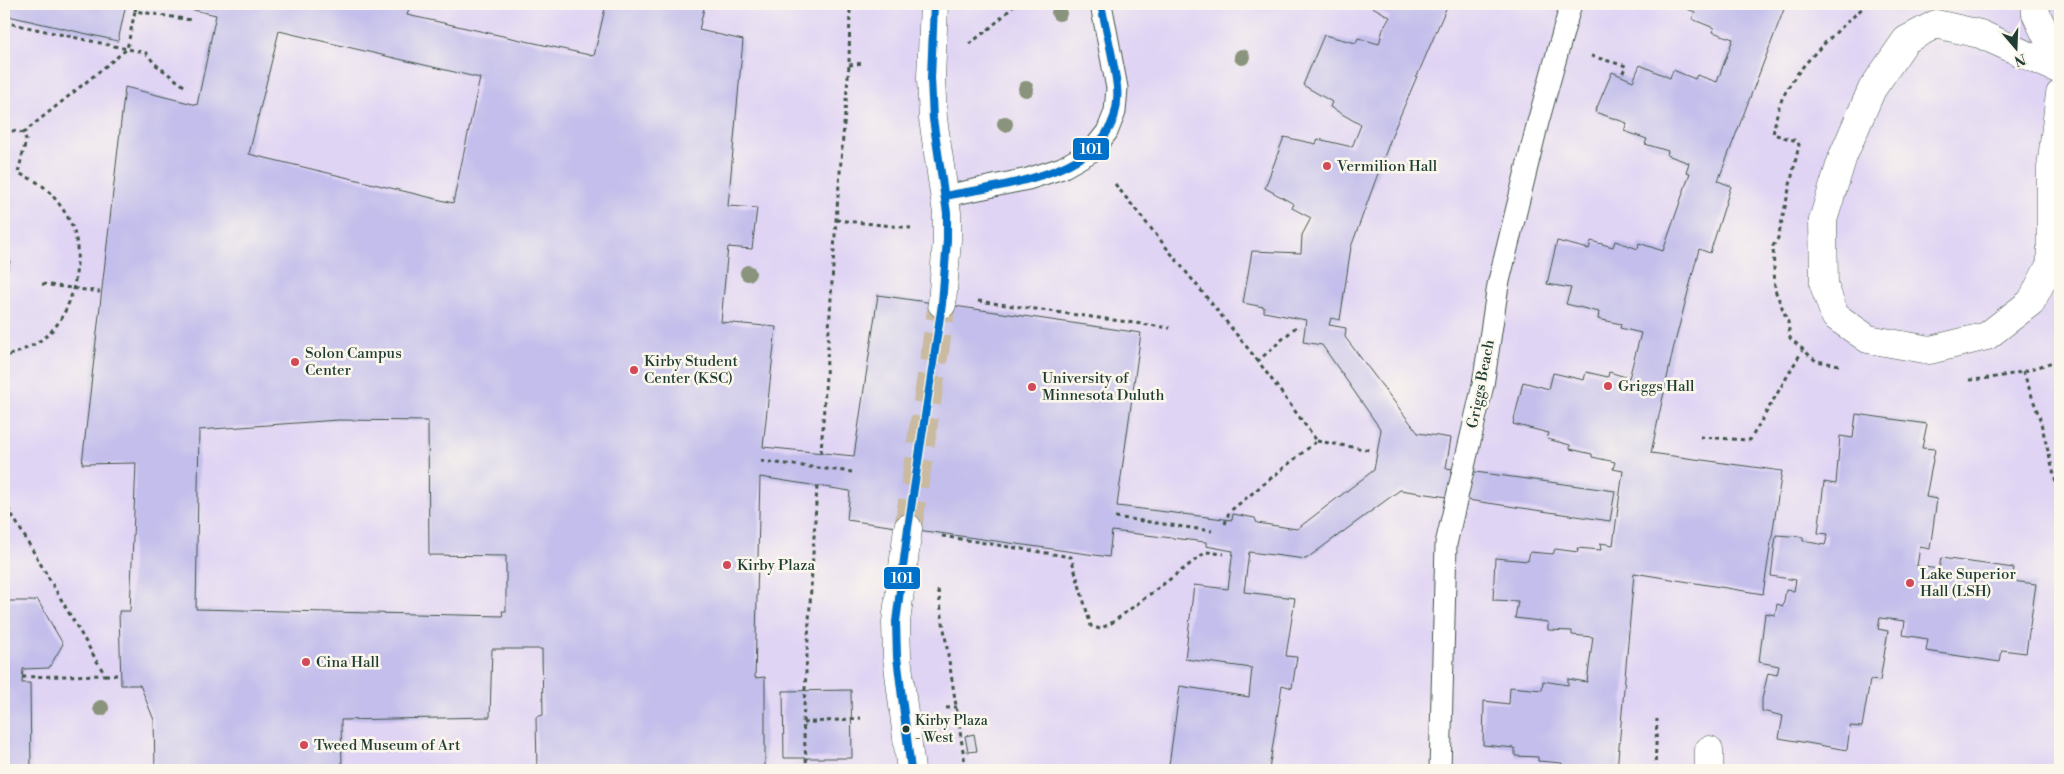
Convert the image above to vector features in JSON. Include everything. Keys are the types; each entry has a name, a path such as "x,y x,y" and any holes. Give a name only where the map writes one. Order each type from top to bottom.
{"street":[{"path":"934,4 931,78 933,119 948,213 948,240 942,304"},
{"path":"2035,4 2036,14 2060,65"},
{"path":"2060,70 1980,34 1936,24 1906,40 1872,89 1843,156 1823,220 1824,286 1835,316 1868,340 1930,350 1986,336 2031,302 2051,263 2051,168 2060,94"},
{"path":"908,528 896,622 897,657 911,770"}],"lane":[{"path":"944,196 1028,179 1062,168 1092,151 1107,132 1115,112 1117,88 1101,4"},
{"name":"Griggs Beach","path":"1440,770 1446,544 1483,385 1498,285 1538,122 1571,4"}],"path":[{"path":"24,133 127,49 136,4"},
{"path":"821,453 836,220 849,65 850,4"},
{"path":"964,48 990,29 1016,4"},
{"path":"135,11 191,20"},
{"path":"4,22 146,54 155,64 184,86"},
{"path":"1559,46 1626,66 1621,76"},
{"path":"849,65 863,63"},
{"path":"4,129 24,133"},
{"path":"4,357 27,348 45,338 57,325 66,308 75,281 77,246 67,216 50,192 18,173 26,140 24,133"},
{"path":"1115,184 1258,362 1317,441 1370,450"},
{"path":"836,220 917,229"},
{"path":"42,284 73,290 100,292"},
{"path":"970,300 1170,328"},
{"path":"1258,362 1296,327 1300,328"},
{"path":"1700,437 1750,440 1802,350"},
{"path":"2023,371 2040,419 2057,487 2060,492"},
{"path":"1224,524 1229,512 1317,441"},
{"path":"761,461 852,472"},
{"path":"807,770 803,723 817,486"},
{"path":"4,501 105,675"},
{"path":"1115,517 1212,531"},
{"path":"938,536 1071,556 1091,626 1100,629 1113,622 1206,552 1224,554"},
{"path":"999,551 1000,546"},
{"path":"938,586 966,770"},
{"path":"22,677 120,675"},
{"path":"946,708 956,707"},
{"path":"803,723 861,718"},
{"path":"1655,770 1657,719"}],"shaded area":[{"name":"University of Minnesota Duluth","path":"4,4 2060,4 2060,770 4,770"}],"building":[{"path":"4,4 126,4 118,41 4,15"},
{"path":"167,4 410,4 407,15 594,56 606,4 705,4 699,30 743,40 728,206 757,208 752,249 728,247 721,322 776,327 763,447 854,456 878,295 1141,333 1117,506 1232,520 1233,514 1255,518 1257,523 1297,529 1374,470 1381,430 1322,345 1303,342 1306,320 1264,312 1264,307 1243,303 1252,251 1301,253 1302,235 1311,218 1292,208 1294,204 1265,188 1284,137 1316,144 1318,139 1352,147 1361,125 1330,107 1332,102 1303,85 1324,35 1356,43 1358,38 1379,44 1383,29 1390,17 1371,6 1373,4 1448,4 1394,130 1351,247 1340,320 1331,318 1329,325 1346,328 1345,337 1418,433 1451,438 1446,468 1615,491 1610,521 1400,490 1306,559 1249,552 1244,592 1295,598 1286,656 1297,657 1292,688 1282,685 1269,770 1209,770 1169,765 1180,686 1249,697 1252,668 1185,659 1194,585 1228,589 1233,551 1206,546 1206,542 1112,531 1109,557 847,520 850,491 760,477 755,678 765,677 765,770 537,770 536,717 543,715 542,649 492,649 490,717 341,720 342,770 155,770 154,720 140,685 121,685 119,611 130,611 136,463 82,464 125,87 197,105 216,15","holes":["279,31 480,78 453,203 249,154","338,420 428,421 429,555 506,556 506,611 502,611 503,616 196,609 199,430"]},
{"name":"Griggs Hall","path":"1674,4 1786,4 1718,181 1731,186 1710,253 1699,249 1673,350 1651,453 1782,471 1763,594 1634,573 1617,770 1585,770 1585,768 1562,767 1562,763 1538,761 1538,757 1515,756 1515,748 1483,745 1484,701 1509,704 1510,687 1542,690 1543,681 1568,685 1568,679 1587,682 1593,637 1572,635 1572,631 1548,630 1548,622 1515,618 1518,601 1493,600 1495,558 1528,561 1530,552 1553,554 1555,549 1578,552 1577,548 1601,550 1600,543 1613,545 1623,471 1613,469 1615,462 1592,457 1592,454 1570,449 1570,445 1547,439 1549,433 1513,424 1523,382 1549,389 1553,373 1584,380 1586,372 1608,377 1609,372 1629,378 1641,333 1620,328 1621,324 1598,319 1599,312 1566,304 1571,288 1547,284 1557,241 1589,249 1591,241 1613,247 1615,241 1638,249 1639,243 1663,251 1690,173 1686,172 1689,163 1667,155 1668,151 1645,144 1647,139 1624,131 1627,123 1595,112 1612,72 1633,81 1640,65 1670,78 1673,70 1695,79 1697,75 1717,82 1733,39 1713,32 1714,28 1692,19 1695,12"},
{"path":"4,241 7,245 10,261 8,269 4,274"},
{"name":"Lake Superior Hall (LSH)","path":"1856,414 1927,424 1922,448 1935,449 1926,497 1937,499 1930,549 1920,547 1917,566 1939,569 1941,558 2014,568 2012,581 2036,584 2026,653 2002,650 2000,662 1926,651 1928,639 1903,635 1905,621 1880,618 1878,629 1888,631 1880,681 1870,680 1862,727 1850,726 1847,750 1779,738 1783,716 1762,711 1762,699 1768,673 1777,675 1779,666 1759,662 1765,613 1775,615 1777,604 1783,606 1786,590 1794,591 1796,580 1771,576 1776,535 1803,537 1803,541 1825,545 1828,534 1818,533 1824,482 1836,484 1840,436 1853,438"},
{"path":"4,596 7,601 34,601 37,599 63,644 49,668 23,669 22,683 30,683 31,770 4,770"},
{"path":"851,690 852,758 784,758 783,691"},
{"path":"974,734 977,751 968,752 965,736"}],"tunnel":[{"path":"908,528 942,304"}],"transit line":[{"name":"101","path":"911,770 897,657 896,622 908,528 942,304 947,240 947,213 933,119 931,78 934,4"},
{"name":"101","path":"945,196 999,186 1057,170 1082,157 1102,139 1114,116 1117,87 1101,4"}],"place":[{"name":"Vermilion Hall","path":"1327,166"},
{"name":"Solon Campus Center","path":"295,362"},
{"name":"Kirby Student Center (KSC)","path":"634,370"},
{"name":"Griggs Hall","path":"1608,386"},
{"name":"University of Minnesota Duluth","path":"1032,387"},
{"name":"Kirby Plaza","path":"727,565"},
{"name":"Lake Superior Hall (LSH)","path":"1910,583"},
{"name":"Cina Hall","path":"306,662"},
{"name":"Kirby Plaza - West","path":"906,729"},
{"name":"Tweed Museum of Art","path":"304,745"}]}
